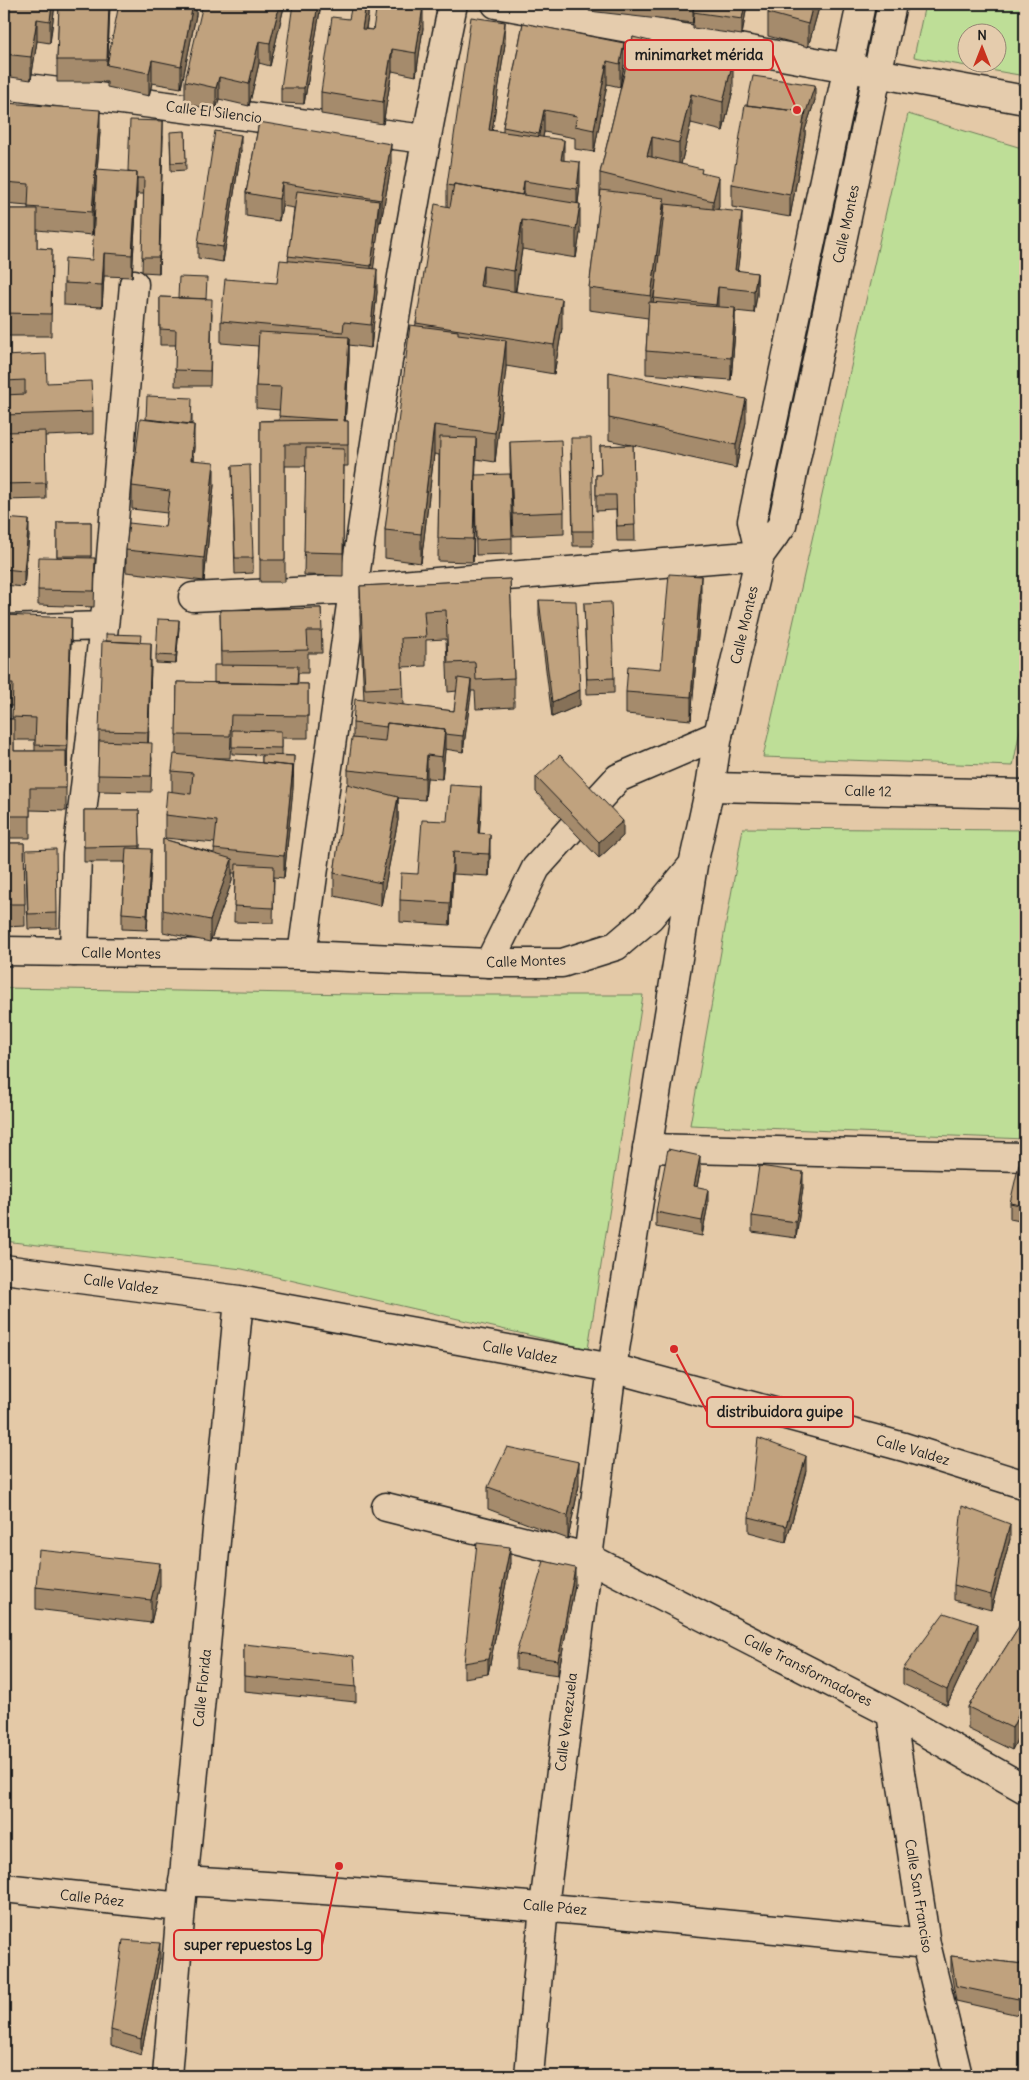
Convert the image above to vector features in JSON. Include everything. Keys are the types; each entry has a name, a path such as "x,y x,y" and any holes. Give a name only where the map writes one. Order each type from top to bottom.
{"street":[{"path":"302,955 353,589 425,139 453,4"},
{"path":"496,4 848,66 1025,100"},
{"name":"Calle Montes","path":"760,555 752,521 861,4"},
{"name":"Calle Montes","path":"4,951 302,955 488,962 562,962 616,946 650,917 693,865 710,787 718,735 760,555 782,525 892,4"},
{"name":"Calle El Silencio","path":"4,85 425,139"},
{"path":"74,952 77,854 104,626 134,284"},
{"path":"193,597 353,589 760,555"},
{"path":"4,629 104,626"},
{"path":"593,804 618,778 718,735"},
{"name":"Calle 12","path":"710,787 1025,794"},
{"path":"488,962 536,868 571,829"},
{"path":"49,853 77,854"},
{"name":"Calle Venezuela","path":"529,2076 544,1906 612,1368 693,865"},
{"path":"647,1148 1025,1157"},
{"name":"Calle Valdez","path":"4,1269 239,1300 612,1368 904,1447 1025,1484"},
{"name":"Calle Florida","path":"167,2076 180,1907 239,1300"},
{"name":"Calle Transformadores","path":"386,1507 587,1557 891,1713 1025,1789"},
{"name":"Calle San Franciso","path":"891,1713 926,1944 958,2076"},
{"name":"Calle Páez","path":"183,1880 337,1889 544,1906 926,1944"},
{"name":"Calle Páez","path":"4,1888 180,1907"}],"green space":[{"path":"925,4 1025,4 1025,76 1002,72 1006,72 1006,22 956,22 956,64 914,57"},
{"path":"908,114 1025,149 1025,704 1013,766 763,757"},
{"path":"743,828 1025,830 1025,1139 690,1125"},
{"path":"4,988 414,995 643,995 588,1349 242,1269 4,1241"}],"building":[{"path":"4,4 52,4 50,21 37,19 31,57 4,54"},
{"path":"59,4 109,4 107,60 57,60"},
{"path":"119,4 193,4 181,66 152,60 149,73 107,65"},
{"path":"203,4 280,4 270,43 259,41 249,84 219,77 216,88 185,81"},
{"path":"293,4 318,4 304,88 281,88"},
{"path":"352,4 366,4 362,29 373,30 377,4 423,6 416,53 392,49 383,102 321,92 332,17 349,19"},
{"path":"695,4 745,4 742,19 693,12"},
{"path":"770,4 813,4 808,24 768,13"},
{"path":"471,17 505,22 489,130 564,140 561,160 580,162 577,189 524,181 522,195 454,184 453,186 447,185"},
{"path":"523,23 624,43 620,64 607,61 594,130 575,126 577,116 544,110 539,134 503,127"},
{"path":"633,37 733,61 723,102 691,94 679,143 652,137 647,156 702,169 701,173 719,177 713,201 600,173"},
{"path":"753,76 815,85 805,115 805,112 747,105"},
{"path":"6,103 100,110 92,212 28,207 29,184 4,182"},
{"path":"745,105 805,112 790,195 732,184"},
{"path":"130,120 163,121 159,257 142,257 144,178 137,178 137,172 128,171"},
{"path":"259,122 391,144 381,200 282,183 279,199 246,193"},
{"path":"185,131 186,162 171,163 170,132"},
{"path":"215,131 241,135 223,247 198,243"},
{"path":"97,169 137,172 132,255 104,253 102,285 64,283 65,258 92,260"},
{"path":"454,184 580,204 576,229 522,220 514,271 483,266 480,286 562,299 554,345 416,323 435,204 450,207"},
{"path":"601,190 664,198 651,296 589,288"},
{"path":"297,191 379,201 371,266 288,256"},
{"path":"665,204 742,212 735,270 757,273 754,291 718,287 716,305 654,298"},
{"path":"4,209 37,209 37,248 52,249 51,314 4,313"},
{"path":"280,260 377,269 371,325 344,322 343,332 221,321 225,279 277,283"},
{"path":"179,277 207,278 206,299 178,298"},
{"path":"160,297 212,299 210,371 175,370 176,330 160,329"},
{"path":"649,302 735,308 731,358 646,351"},
{"path":"410,325 506,340 495,433 434,425 421,534 385,530"},
{"path":"259,332 349,337 344,421 348,421 348,444 285,444 285,560 260,560 260,421 337,420 279,416 281,387 256,386"},
{"path":"46,354 47,383 91,381 93,412 4,415 4,395 25,394 25,380 5,381 4,356"},
{"path":"609,372 746,399 736,445 609,418"},
{"path":"147,396 192,398 191,424 146,419"},
{"path":"140,419 194,425 191,460 214,462 204,558 126,550 129,523 165,527 170,491 132,486"},
{"path":"45,431 46,483 4,484 4,432"},
{"path":"440,437 476,438 473,539 438,538"},
{"path":"571,438 591,438 593,531 573,531"},
{"path":"561,440 564,512 513,514 510,442"},
{"path":"633,445 635,525 617,526 616,495 596,495 596,475 601,475 600,446"},
{"path":"306,448 344,449 343,553 304,552"},
{"path":"250,465 253,558 235,558 232,466"},
{"path":"510,474 512,538 476,540 475,475"},
{"path":"4,518 29,520 24,571 4,569"},
{"path":"57,522 91,522 91,556 57,556"},
{"path":"39,557 95,558 94,591 38,590"},
{"path":"669,574 701,576 691,697 626,692 628,666 661,669"},
{"path":"510,579 514,678 476,680 475,662 448,663 446,610 424,611 426,637 401,638 403,687 365,689 360,586"},
{"path":"539,600 576,601 580,690 552,702"},
{"path":"611,602 614,678 587,679 584,603"},
{"path":"321,608 322,631 307,631 308,650 221,652 220,610"},
{"path":"4,615 71,618 67,746 35,745 36,718 12,717 13,684 4,684"},
{"path":"158,619 179,620 176,656 156,655"},
{"path":"106,634 141,635 140,643 106,641"},
{"path":"102,641 151,643 148,732 99,731"},
{"path":"214,665 298,666 297,684 214,683"},
{"path":"458,678 471,680 463,736 445,734 445,729 387,723 386,727 353,723 355,699 454,711"},
{"path":"177,682 308,684 308,716 231,715 230,736 176,735"},
{"path":"4,719 14,719 14,751 66,751 66,788 30,788 30,816 4,816"},
{"path":"387,723 445,729 442,757 427,755 425,778 348,770 352,738 385,741"},
{"path":"232,730 281,731 281,748 232,747"},
{"path":"99,741 152,743 151,776 98,775"},
{"path":"174,754 293,766 284,856 214,849 217,821 165,815 167,791 191,794 193,773 172,771"},
{"path":"262,755 294,756 293,778 293,766 262,763"},
{"path":"560,755 623,821 599,842 536,777"},
{"path":"347,784 398,797 381,883 334,873"},
{"path":"450,785 481,787 478,833 490,834 489,854 453,852 450,903 400,900 401,873 418,874 422,820 447,821"},
{"path":"84,810 139,810 140,846 84,847"},
{"path":"163,839 232,859 210,920 163,910"},
{"path":"4,843 24,843 25,904 4,904"},
{"path":"126,848 151,849 147,915 122,913"},
{"path":"56,849 57,913 28,914 26,850"},
{"path":"236,864 274,866 273,908 234,906"},
{"path":"668,1149 700,1156 694,1186 708,1189 702,1221 656,1212"},
{"path":"1020,1160 1025,1161 1025,1206 1010,1203"},
{"path":"759,1166 803,1172 796,1222 752,1216"},
{"path":"758,1438 806,1456 786,1526 749,1517"},
{"path":"507,1447 579,1462 568,1516 488,1487"},
{"path":"962,1506 1010,1524 991,1595 954,1585"},
{"path":"477,1543 510,1547 488,1659 464,1663"},
{"path":"39,1550 160,1563 151,1600 36,1587"},
{"path":"544,1561 575,1568 558,1660 516,1654"},
{"path":"944,1613 978,1624 947,1690 903,1669"},
{"path":"1025,1617 1025,1701 1012,1728 968,1707"},
{"path":"244,1644 354,1656 356,1687 244,1676"},
{"path":"123,1940 160,1943 141,2039 111,2030"},
{"path":"951,1956 1023,1964 1023,2000 956,1986"}],"place":[{"name":"minimarket mérida","path":"797,110"},
{"name":"distribuidora guipe","path":"674,1349"},
{"name":"super repuestos Lg","path":"339,1866"}]}
